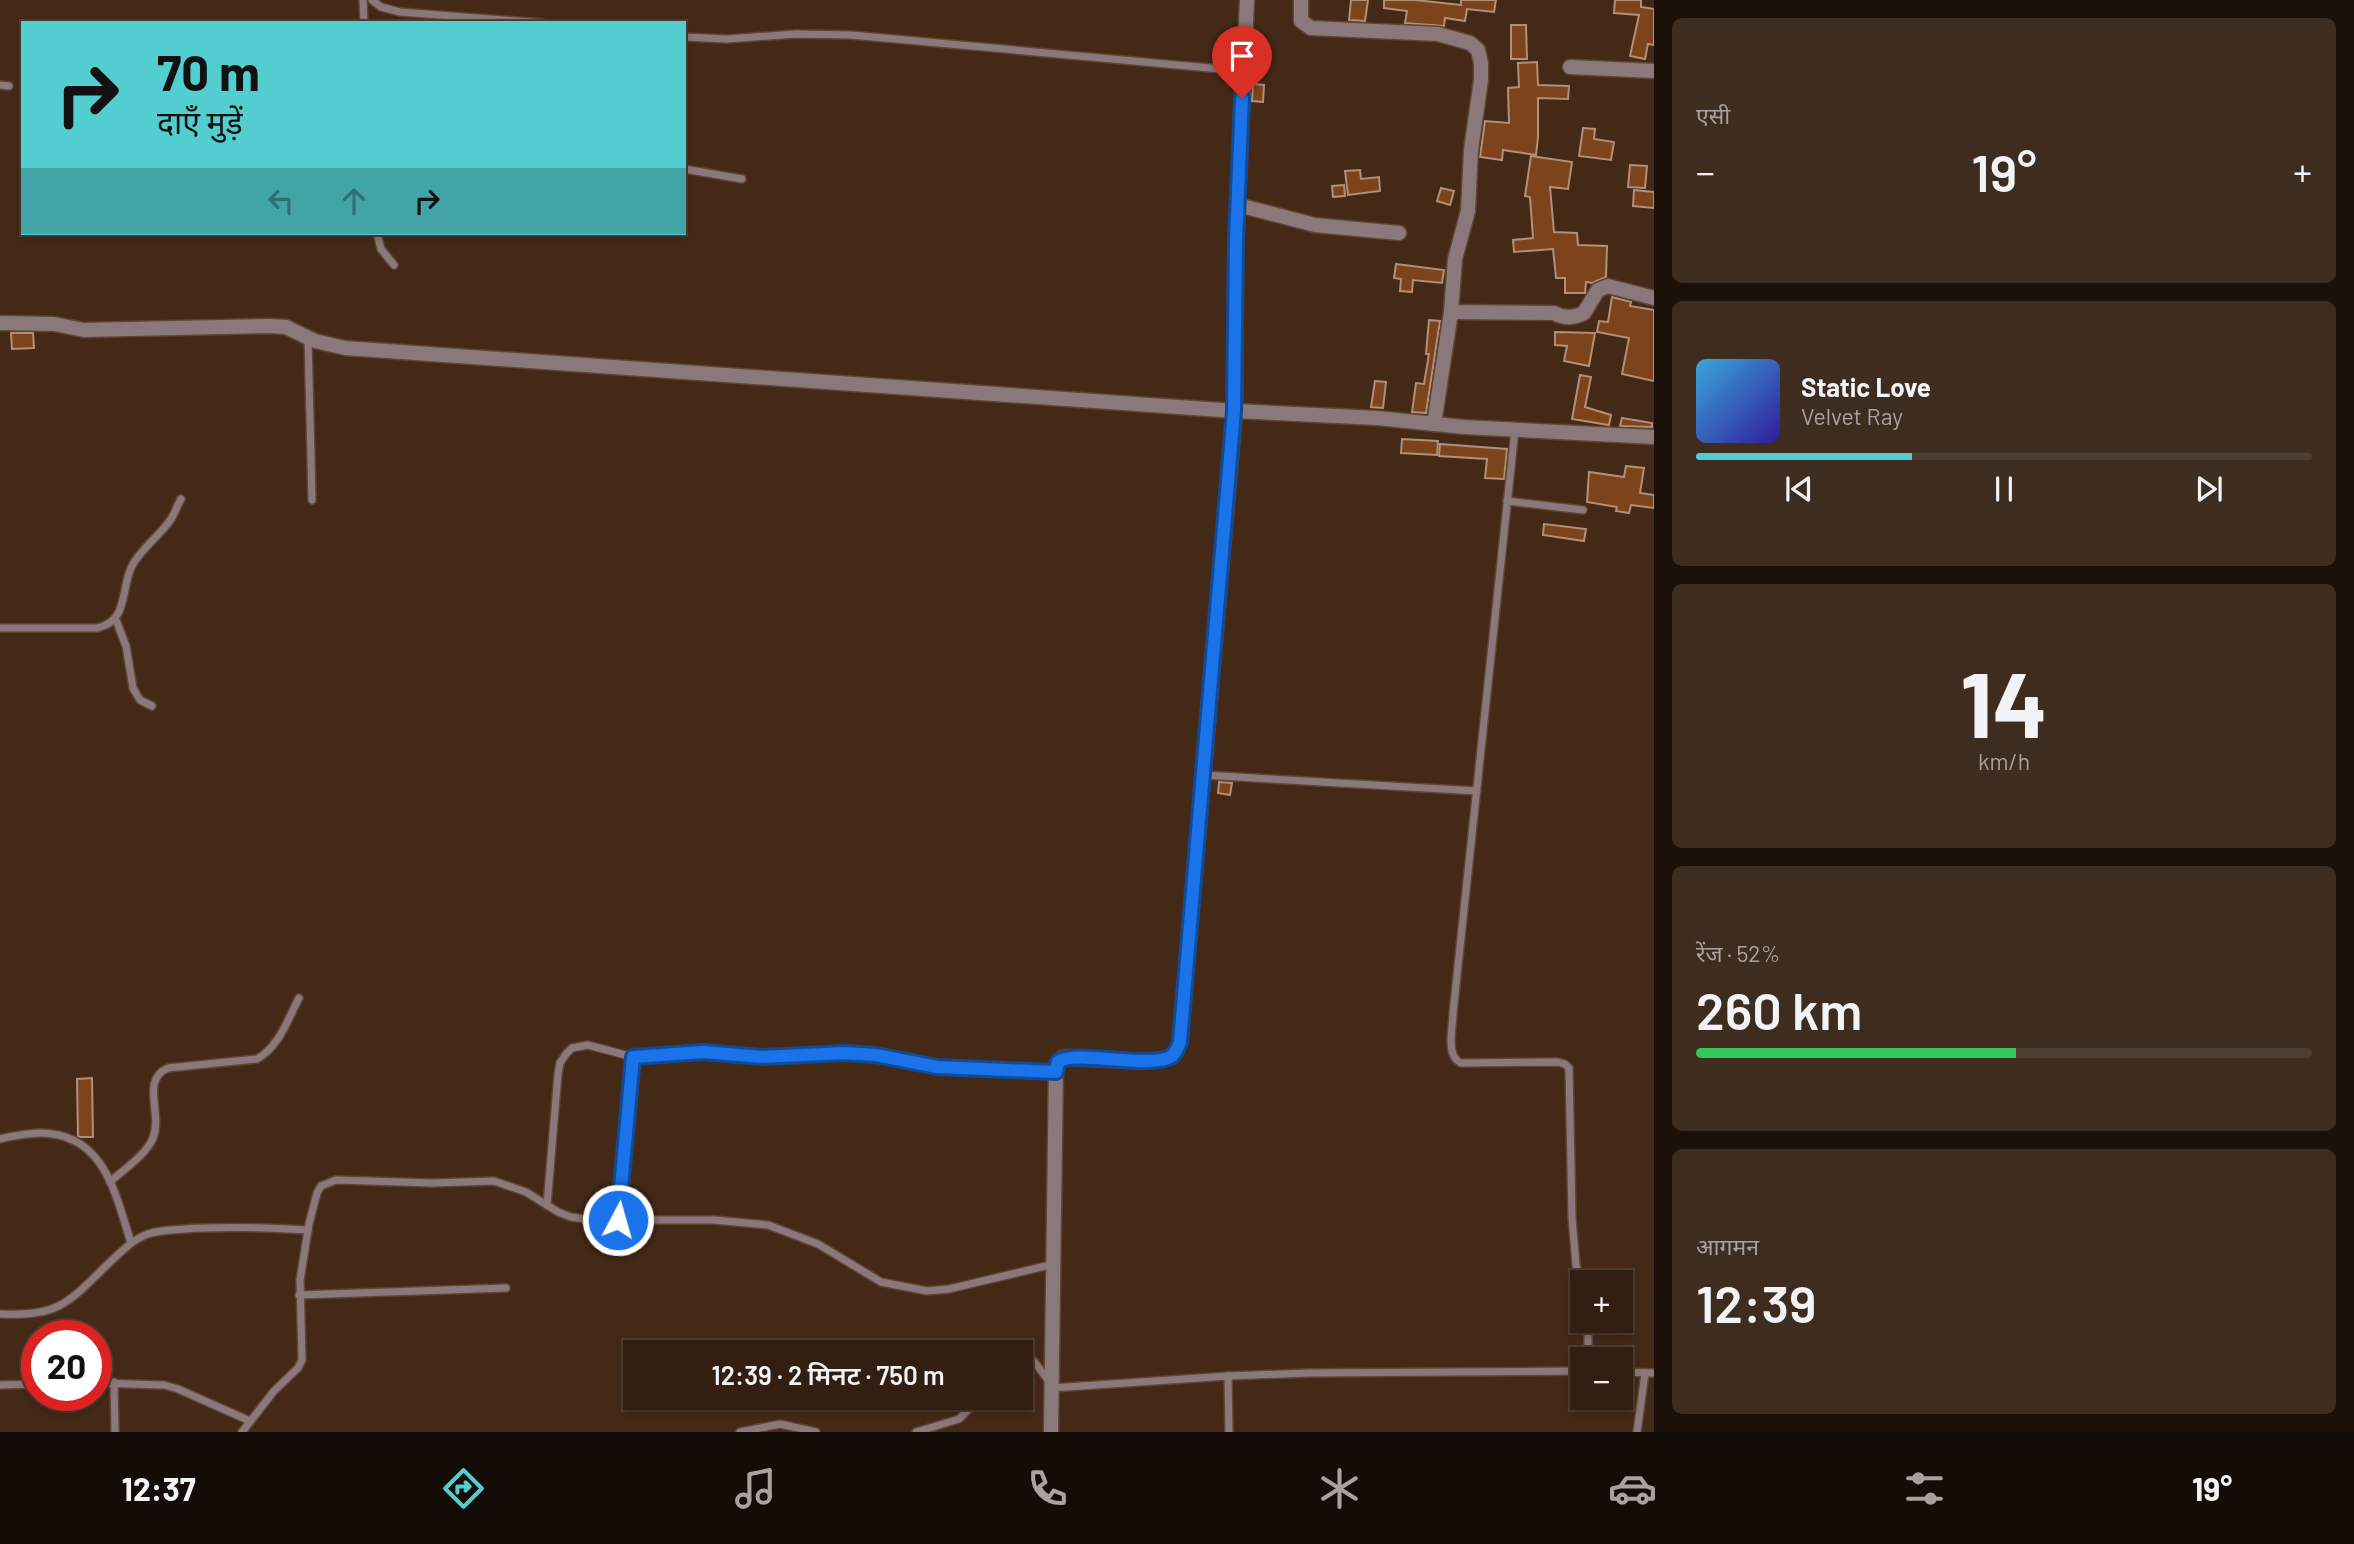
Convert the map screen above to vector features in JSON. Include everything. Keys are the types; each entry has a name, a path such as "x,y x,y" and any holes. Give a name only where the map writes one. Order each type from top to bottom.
{"street":[{"path":"1051,1432 1058,1062 1068,1057 1156,1060 1171,1056 1176,1051 1182,1014 1234,411 1238,205 1247,0"},
{"path":"1300,0 1301,21 1311,28 1438,34 1470,43 1478,50 1481,80 1471,150 1468,211 1455,259 1451,312 1434,424"},
{"path":"1570,67 1654,71"},
{"path":"1238,205 1315,225 1399,233"},
{"path":"1451,312 1554,313 1561,317 1573,317 1584,313 1598,290 1608,286 1654,298"},
{"path":"0,323 54,324 84,330 286,327 345,348 1234,411 1654,437"}],"lane":[{"path":"363,0 364,21"},
{"path":"372,0 381,7 400,12 517,21"},
{"path":"686,37 727,39 796,34 851,35 1243,71"},
{"path":"686,169 742,179"},
{"path":"378,235 381,249 394,265"},
{"path":"308,337 312,500"},
{"path":"1515,430 1453,1013 1453,1057 1461,1063 1558,1062 1565,1063 1569,1068 1572,1218 1577,1270"},
{"path":"152,706 140,700 133,688 126,646 116,620 133,565 141,551 170,520 181,499"},
{"path":"1507,501 1583,510"},
{"path":"0,628 97,628 116,620"},
{"path":"1203,775 1477,791"},
{"path":"110,1182 152,1140 156,1114 153,1086 154,1078 160,1071 257,1059 276,1043 299,998"},
{"path":"547,1205 560,1063 572,1048 588,1045 633,1057 703,1052 762,1057 876,1055 937,1067 1056,1072"},
{"path":"618,1220 633,1057"},
{"path":"0,1139 50,1133 78,1140 91,1150 110,1182 131,1243"},
{"path":"242,1432 302,1360 299,1295 308,1230 317,1193 321,1186 336,1180 433,1183 494,1181 526,1192 571,1217 592,1220 715,1220 768,1225 818,1244 881,1282 927,1291 949,1289 1054,1264"},
{"path":"0,1314 24,1315 54,1309 88,1284 131,1243 148,1234 201,1228 308,1230"},
{"path":"299,1295 506,1288"},
{"path":"1033,1361 1052,1387 1309,1373 1570,1371"},
{"path":"1637,1432 1650,1373"},
{"path":"1228,1376 1229,1432"},
{"path":"115,1432 114,1382 146,1383 178,1389 250,1421"},
{"path":"0,1385 21,1384"},
{"path":"916,1432 959,1419 968,1410"},
{"path":"740,1432 780,1424 816,1432"}],"building":[{"path":"1351,0 1368,0 1365,21 1349,20"},
{"path":"1384,0 1461,5 1461,0 1496,0 1494,12 1467,9 1465,21 1445,18 1444,26 1405,23 1407,11 1384,8"},
{"path":"1615,0 1641,0 1641,7 1654,9 1654,45 1648,44 1645,59 1630,56 1639,15 1614,13"},
{"path":"1511,25 1526,25 1527,59 1511,59"},
{"path":"1537,62 1538,85 1569,86 1568,99 1538,98 1536,155 1503,150 1502,160 1480,157 1485,121 1509,123 1508,88 1519,87 1518,63"},
{"path":"1253,84 1264,85 1263,102 1252,101"},
{"path":"1583,128 1595,129 1594,139 1614,142 1611,160 1579,156"},
{"path":"1531,156 1572,162 1568,189 1550,187 1554,232 1577,233 1578,245 1607,246 1606,277 1592,283 1586,282 1585,293 1565,293 1565,278 1556,278 1553,249 1514,252 1513,240 1533,238 1530,197 1525,196"},
{"path":"1630,165 1647,166 1645,188 1628,187"},
{"path":"1360,170 1361,179 1379,177 1380,191 1348,195 1345,171"},
{"path":"1344,185 1345,196 1333,197 1332,186"},
{"path":"1441,188 1454,191 1450,205 1437,201"},
{"path":"1634,190 1654,192 1654,208 1633,206"},
{"path":"1396,264 1444,270 1442,283 1413,280 1412,292 1400,291 1401,279 1394,278"},
{"path":"1612,297 1631,302 1630,306 1654,310 1654,381 1622,374 1629,338 1597,332 1599,321 1608,322"},
{"path":"1429,320 1440,321 1426,413 1412,412 1416,383 1424,384 1429,354 1426,354"},
{"path":"1555,332 1595,333 1589,366 1564,361 1567,346 1555,345"},
{"path":"11,333 33,333 34,348 12,349"},
{"path":"1580,375 1591,377 1585,407 1611,415 1609,425 1572,419"},
{"path":"1375,381 1386,382 1383,408 1371,407"},
{"path":"1622,418 1652,423 1652,427 1620,426"},
{"path":"1402,439 1438,441 1437,455 1401,453"},
{"path":"1440,444 1507,449 1504,479 1485,478 1487,459 1439,456"},
{"path":"1626,466 1644,468 1640,493 1654,495 1654,508 1631,505 1629,513 1616,511 1617,507 1587,502 1589,472 1624,477"},
{"path":"1544,524 1586,529 1584,541 1543,535"},
{"path":"1219,782 1232,783 1230,795 1218,793"},
{"path":"92,1078 93,1137 80,1137 77,1079"}],"route":[{"path":"618,1220 633,1057 703,1052 762,1057 844,1053 876,1055 937,1067 1056,1072 1058,1062 1062,1058 1156,1060 1171,1056 1176,1051 1180,1042 1190,932 1234,411 1236,240 1242,98"}]}
